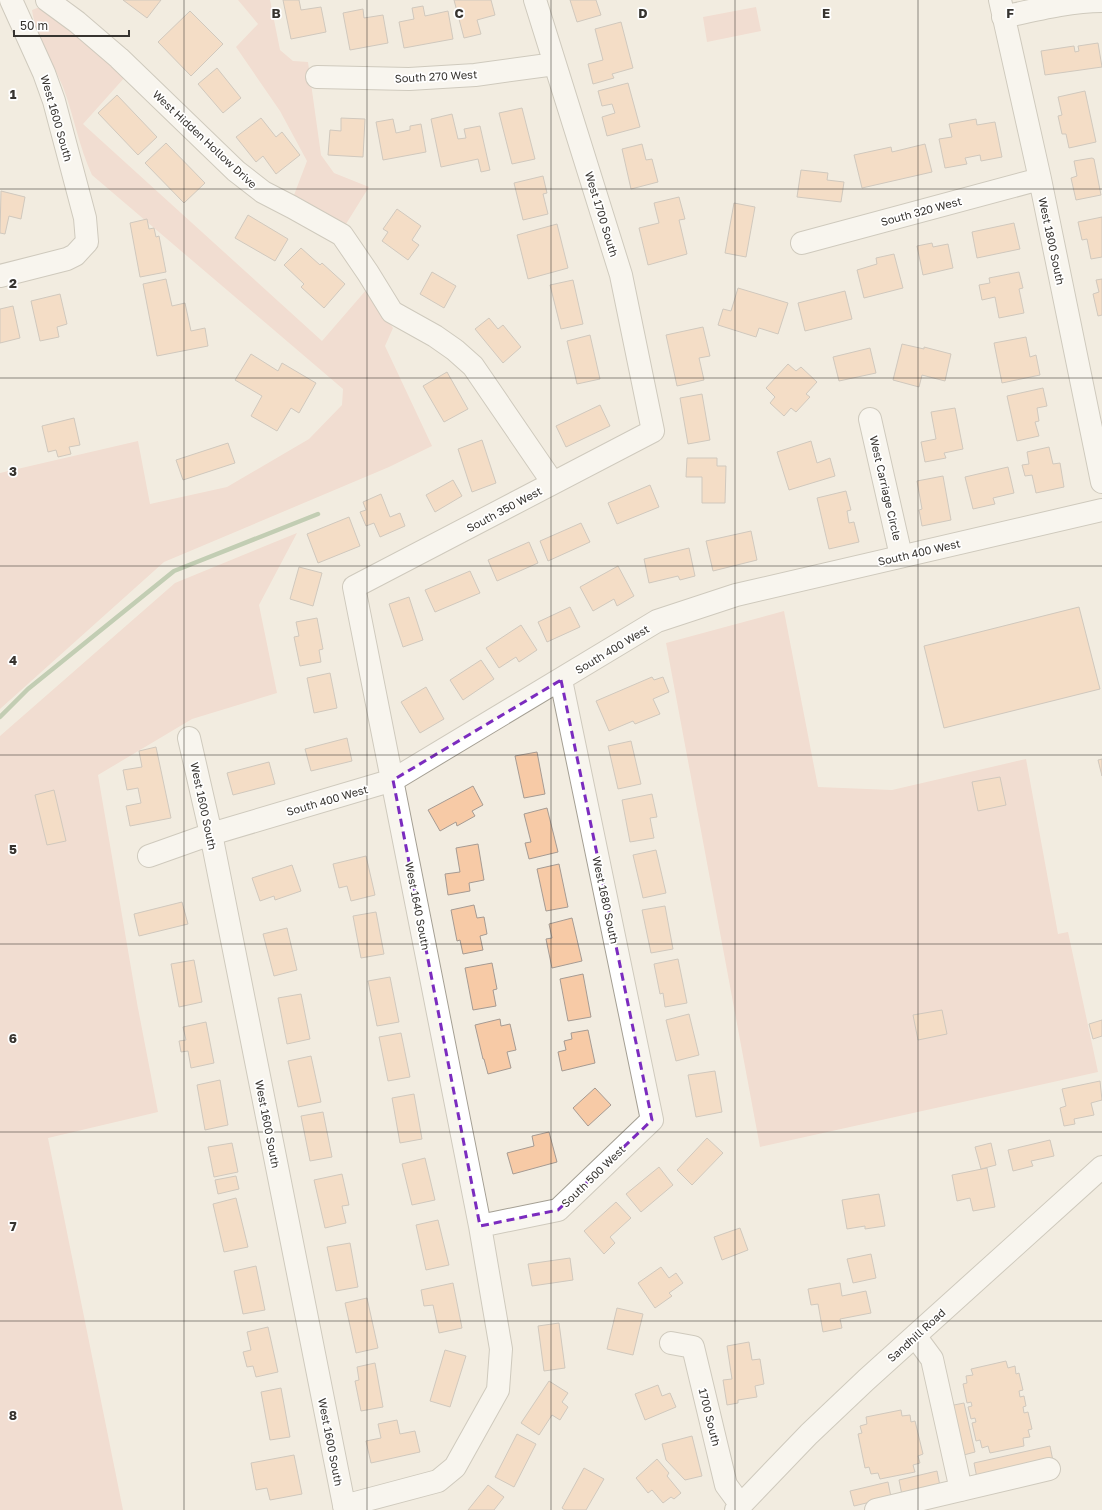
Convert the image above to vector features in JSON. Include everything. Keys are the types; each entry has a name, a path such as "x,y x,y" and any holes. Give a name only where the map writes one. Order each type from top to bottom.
{"street":[{"name":"West 1600 South","path":"0,276 67,259 75,255 87,242 85,218 54,101 44,73 11,0"},
{"name":"West Hidden Hollow Drive","path":"47,0 77,22 119,58 236,171 263,192 292,206 342,235 392,312 435,336 455,350 473,366 553,483"},
{"name":"West 1700 South","path":"534,0 621,275 654,431"},
{"path":"1002,8 1045,8 1102,1"},
{"name":"West 1800 South","path":"1002,8 1040,179 1102,482"},
{"name":"South 270 West","path":"317,77 410,79 475,75 555,64"},
{"name":"South 320 West","path":"802,243 1040,179"},
{"name":"West Carriage Circle","path":"870,419 901,556"},
{"name":"South 350 West","path":"354,587 654,431"},
{"name":"South 400 West","path":"149,856 211,834 393,780 657,621 736,595 1102,510"},
{"name":"West 1640 South","path":"344,1508 438,1481 455,1467 498,1390 501,1348 480,1226 354,587"},
{"name":"West 1680 South","path":"561,680 652,1120"},
{"name":"West 1600 South","path":"189,738 211,834 344,1508"},
{"name":"South 500 West","path":"480,1226 558,1210 652,1120"},
{"name":"Sandhill Road","path":"738,1507 809,1434 915,1336 1102,1168"},
{"path":"915,1336 932,1359 960,1490"},
{"name":"1700 South","path":"671,1343 693,1347 726,1485 738,1507"},
{"path":"876,1510 1049,1469"}],"highlighted area":[{"path":"561,680 652,1120 558,1210 480,1226 393,780"}],"shaded area":[{"path":"238,0 270,0 280,50 293,61 308,62 321,155 334,173 369,187 346,224 294,195 307,161 280,111 236,47 258,24"},
{"path":"45,5 125,77 83,124 322,341 367,289 376,306 393,328 385,346 432,446 389,467 164,562 0,709 0,473 138,441 150,504 227,487 309,439 342,405 343,389 92,175 87,164 63,87 41,40 34,20 32,10"},
{"path":"756,7 761,31 707,42 703,17"},
{"path":"297,533 259,605 277,693 192,719 98,775 137,1003 158,1112 48,1138 123,1510 0,1510 0,736 175,583"},
{"path":"784,611 818,787 892,790 1026,759 1058,934 1068,932 1098,1072 760,1147 666,643"}],"building":[{"path":"123,0 161,0 147,18"},
{"path":"283,0 299,0 301,10 321,7 326,32 291,39"},
{"path":"454,0 491,0 495,15 477,20 481,34 464,38"},
{"path":"570,0 596,0 601,15 577,22"},
{"path":"423,6 425,16 448,11 453,39 404,48 399,22 414,19 412,8"},
{"path":"363,9 364,18 383,15 388,43 350,50 343,13"},
{"path":"190,11 223,44 191,76 158,42"},
{"path":"621,22 633,68 612,74 614,78 593,84 588,64 603,60 595,29"},
{"path":"1098,43 1102,67 1045,75 1041,51 1074,46 1075,52 1079,51 1078,46"},
{"path":"217,68 241,98 223,113 198,84"},
{"path":"628,83 640,127 607,136 602,117 615,113 612,104 602,106 598,91"},
{"path":"1085,91 1096,142 1069,148 1066,134 1062,134 1058,116 1062,115 1058,97"},
{"path":"117,95 157,137 138,155 98,113"},
{"path":"522,108 535,159 512,164 499,113"},
{"path":"452,114 458,139 466,138 464,129 480,126 490,170 481,172 478,159 441,167 431,119"},
{"path":"261,118 276,137 282,132 300,155 276,174 263,156 256,162 236,137"},
{"path":"341,118 365,119 363,157 328,155 330,130 341,131"},
{"path":"393,119 396,133 410,130 410,126 421,124 426,152 383,160 376,122"},
{"path":"976,119 977,125 995,122 1002,157 981,161 980,155 965,158 967,164 945,168 939,139 952,137 949,124"},
{"path":"166,143 205,183 184,203 145,163"},
{"path":"642,144 646,160 652,159 658,182 631,189 622,149"},
{"path":"925,144 932,172 862,188 854,155 891,147 892,152"},
{"path":"1094,159 1101,195 1076,200 1071,178 1077,176 1074,161"},
{"path":"801,170 828,173 827,180 844,182 841,202 797,197"},
{"path":"543,176 547,193 543,194 548,214 523,220 514,183"},
{"path":"1,191 25,197 21,219 9,216 5,234 0,233"},
{"path":"679,197 685,219 679,220 687,254 648,265 639,228 659,223 654,203"},
{"path":"734,203 755,207 746,257 725,253"},
{"path":"397,209 421,226 412,240 419,245 408,260 382,241 388,232 383,229"},
{"path":"248,215 288,239 275,261 235,238"},
{"path":"1102,217 1102,257 1091,259 1087,239 1082,240 1078,222"},
{"path":"147,219 149,229 154,228 156,237 159,236 166,272 140,277 130,223"},
{"path":"1014,223 1020,249 977,258 972,232"},
{"path":"557,224 568,268 528,279 517,235"},
{"path":"932,243 933,247 948,244 953,268 923,275 917,246"},
{"path":"301,248 320,265 322,263 345,284 324,308 301,287 304,284 284,265"},
{"path":"894,254 903,288 864,298 857,270 877,264 876,258"},
{"path":"432,272 456,286 444,308 420,294"},
{"path":"1019,272 1023,288 1019,289 1024,313 999,318 995,297 982,300 979,285 990,283 989,278"},
{"path":"166,279 172,306 185,303 191,331 205,328 208,346 157,356 143,284"},
{"path":"1102,279 1102,315 1098,316 1093,294 1099,292 1096,280"},
{"path":"573,280 583,324 561,329 550,285"},
{"path":"738,288 788,303 778,334 759,328 756,337 718,325 723,309 731,311"},
{"path":"845,291 852,319 805,331 798,303"},
{"path":"60,294 67,324 57,327 59,337 40,341 31,301"},
{"path":"13,306 20,338 0,343 0,309"},
{"path":"489,318 498,329 503,325 521,347 503,363 475,329"},
{"path":"703,327 710,356 699,358 704,380 677,386 666,335"},
{"path":"590,335 600,379 577,384 567,341"},
{"path":"1026,337 1030,357 1036,355 1040,375 1002,383 994,343"},
{"path":"902,344 924,349 924,347 951,354 945,381 922,375 919,387 893,380"},
{"path":"870,348 876,373 839,381 833,357"},
{"path":"251,354 278,371 282,363 316,383 299,413 291,408 277,431 251,416 262,396 235,380"},
{"path":"788,364 796,371 801,367 817,382 806,394 810,397 796,412 791,408 784,416 770,403 775,397 766,388"},
{"path":"447,372 468,409 444,422 423,386"},
{"path":"1043,388 1047,406 1037,408 1039,421 1035,422 1039,436 1017,441 1007,396"},
{"path":"702,394 710,440 688,444 680,398"},
{"path":"600,405 610,426 566,447 556,426"},
{"path":"955,408 963,449 944,453 946,458 925,462 921,442 936,439 931,412"},
{"path":"74,418 80,445 69,447 71,454 58,457 56,450 48,452 42,426"},
{"path":"482,440 496,483 472,492 458,449"},
{"path":"811,441 817,463 830,458 835,476 789,490 777,452"},
{"path":"228,443 235,463 183,480 176,460"},
{"path":"1049,447 1053,464 1060,463 1064,487 1036,493 1032,475 1025,476 1022,465 1029,464 1027,452"},
{"path":"687,458 717,458 717,466 726,466 725,503 702,503 702,477 686,477"},
{"path":"1008,467 1014,493 993,498 995,504 973,509 965,477"},
{"path":"943,476 951,520 922,526 919,510 922,509 917,481"},
{"path":"453,480 462,496 435,512 426,495"},
{"path":"650,485 659,507 617,524 608,503"},
{"path":"846,491 851,510 847,511 849,523 854,522 859,542 829,549 817,498"},
{"path":"381,494 390,517 400,513 405,526 380,537 374,523 366,526 360,512 366,510 363,502"},
{"path":"349,517 360,546 318,563 307,534"},
{"path":"581,523 590,542 548,561 540,541"},
{"path":"751,531 757,560 713,571 706,541"},
{"path":"529,542 538,563 497,581 488,560"},
{"path":"689,548 695,576 680,580 678,576 649,583 644,559"},
{"path":"618,566 634,596 617,606 614,599 593,611 580,587"},
{"path":"299,567 322,573 313,606 290,599"},
{"path":"470,571 480,593 435,612 425,590"},
{"path":"409,597 423,640 403,647 389,604"},
{"path":"570,607 580,627 547,642 538,622"},
{"path":"1079,607 1100,689 944,728 924,646"},
{"path":"317,618 323,649 319,650 321,662 300,666 294,637 299,636 296,622"},
{"path":"521,625 537,650 519,662 516,657 499,668 486,648"},
{"path":"481,660 494,679 463,700 450,680"},
{"path":"330,673 337,708 314,713 307,678"},
{"path":"652,677 654,680 663,677 669,692 653,699 660,714 635,724 633,721 609,731 596,701"},
{"path":"426,687 444,719 420,733 401,702"},
{"path":"347,738 352,761 311,771 305,749"},
{"path":"631,741 641,784 618,789 608,746"},
{"path":"156,747 171,818 130,826 126,806 141,803 138,788 127,790 123,770 142,767 139,751"},
{"path":"537,752 545,794 524,798 515,756"},
{"path":"1102,759 1102,776 1098,760"},
{"path":"269,762 275,784 233,795 227,773"},
{"path":"1000,777 1006,805 978,811 972,782"},
{"path":"473,786 483,805 472,811 475,816 457,826 456,822 440,831 428,810"},
{"path":"54,790 66,841 47,845 35,795"},
{"path":"652,794 657,817 650,818 654,838 630,842 622,800"},
{"path":"547,808 558,852 529,859 525,843 531,842 524,814"},
{"path":"478,844 484,880 469,883 470,891 448,895 445,874 460,872 456,848"},
{"path":"656,850 666,893 643,898 633,855"},
{"path":"366,856 375,895 351,901 347,886 339,888 333,864"},
{"path":"559,864 568,907 546,911 537,869"},
{"path":"292,865 301,891 275,900 274,896 260,901 252,878"},
{"path":"182,902 188,924 139,936 134,914"},
{"path":"474,905 477,918 484,917 487,934 480,936 483,950 463,954 460,940 457,941 451,910"},
{"path":"665,906 673,949 651,953 642,910"},
{"path":"376,912 384,954 361,958 353,916"},
{"path":"572,918 582,961 552,968 546,939 552,938 549,924"},
{"path":"287,928 297,970 274,976 263,934"},
{"path":"678,959 687,1003 665,1007 663,993 660,994 654,964"},
{"path":"194,960 202,1002 179,1007 171,964"},
{"path":"492,963 497,989 493,990 496,1006 473,1010 465,968"},
{"path":"583,974 591,1017 568,1021 560,979"},
{"path":"390,977 399,1022 377,1026 368,981"},
{"path":"301,994 310,1039 287,1044 278,998"},
{"path":"942,1010 947,1034 918,1040 913,1015"},
{"path":"689,1014 699,1055 676,1061 666,1020"},
{"path":"500,1019 501,1026 510,1024 516,1050 507,1052 511,1068 488,1074 475,1025"},
{"path":"1102,1020 1102,1036 1093,1039 1089,1024"},
{"path":"206,1022 214,1063 191,1068 188,1051 181,1052 179,1041 186,1040 183,1027"},
{"path":"588,1030 595,1063 562,1071 558,1052 566,1050 564,1041 572,1039 571,1033"},
{"path":"401,1033 410,1077 388,1081 379,1037"},
{"path":"311,1056 321,1102 298,1107 288,1061"},
{"path":"715,1071 722,1112 696,1117 688,1075"},
{"path":"220,1080 228,1125 205,1130 197,1085"},
{"path":"1100,1081 1102,1100 1091,1103 1094,1115 1074,1119 1075,1124 1064,1126 1060,1108 1066,1106 1062,1089"},
{"path":"595,1088 611,1105 588,1126 573,1108"},
{"path":"414,1094 422,1139 400,1143 392,1098"},
{"path":"323,1112 332,1157 310,1161 301,1116"},
{"path":"549,1132 557,1162 513,1174 507,1153 534,1146 532,1136"},
{"path":"707,1138 723,1153 692,1185 677,1170"},
{"path":"1050,1140 1054,1156 1031,1161 1033,1166 1013,1171 1008,1150"},
{"path":"232,1143 238,1172 214,1177 208,1147"},
{"path":"991,1143 996,1165 981,1169 975,1147"},
{"path":"425,1158 435,1200 412,1205 402,1164"},
{"path":"659,1167 673,1185 641,1212 626,1194"},
{"path":"987,1168 995,1207 973,1211 970,1198 957,1201 952,1175"},
{"path":"342,1174 349,1205 342,1206 346,1223 325,1228 314,1180"},
{"path":"236,1176 239,1189 218,1194 215,1180"},
{"path":"879,1194 885,1226 865,1229 865,1226 847,1229 842,1200"},
{"path":"236,1198 248,1247 224,1252 213,1204"},
{"path":"616,1202 631,1218 610,1237 615,1243 604,1254 584,1231"},
{"path":"438,1220 449,1265 426,1270 416,1225"},
{"path":"740,1228 748,1250 722,1260 714,1237"},
{"path":"350,1243 358,1287 336,1291 327,1247"},
{"path":"871,1254 876,1278 853,1283 847,1259"},
{"path":"570,1258 573,1280 532,1286 528,1264"},
{"path":"256,1266 265,1310 243,1314 234,1271"},
{"path":"661,1267 669,1278 676,1273 683,1283 669,1293 672,1296 655,1308 638,1283"},
{"path":"453,1283 462,1328 439,1333 433,1305 424,1306 421,1290"},
{"path":"840,1283 842,1296 866,1291 871,1313 840,1319 842,1328 823,1332 818,1304 811,1305 808,1289"},
{"path":"367,1298 378,1348 356,1353 345,1303"},
{"path":"617,1308 643,1314 633,1355 607,1349"},
{"path":"559,1323 565,1368 544,1371 538,1326"},
{"path":"268,1327 278,1372 256,1377 253,1366 247,1367 243,1352 251,1350 247,1332"},
{"path":"749,1342 752,1360 760,1359 764,1384 755,1386 757,1397 738,1400 738,1403 727,1405 723,1380 732,1379 727,1346"},
{"path":"445,1350 466,1356 450,1407 430,1401"},
{"path":"1006,1361 1008,1368 1015,1366 1016,1374 1019,1373 1023,1390 1019,1391 1020,1397 1024,1396 1026,1406 1023,1407 1024,1413 1028,1412 1032,1429 1028,1430 1030,1437 1023,1438 1024,1446 990,1453 988,1446 982,1448 980,1440 976,1441 972,1423 976,1422 975,1418 971,1419 968,1407 972,1406 971,1402 967,1403 963,1384 967,1383 966,1376 973,1375 971,1369"},
{"path":"375,1363 383,1407 361,1411 355,1381 359,1380 357,1367"},
{"path":"549,1381 568,1393 562,1402 568,1407 560,1420 552,1415 539,1435 521,1423"},
{"path":"658,1385 662,1396 670,1393 676,1407 645,1420 635,1394"},
{"path":"281,1388 290,1437 270,1440 261,1392"},
{"path":"964,1403 975,1452 960,1456 949,1406"},
{"path":"901,1410 902,1416 910,1415 911,1422 915,1421 923,1454 918,1456 920,1463 913,1465 915,1472 880,1479 878,1473 871,1474 869,1467 865,1468 858,1434 862,1433 860,1426 867,1424 866,1417"},
{"path":"397,1420 400,1434 415,1431 420,1452 371,1463 366,1441 381,1438 378,1424"},
{"path":"517,1434 536,1444 514,1487 495,1477"},
{"path":"692,1436 702,1476 685,1480 666,1460 662,1444"},
{"path":"1050,1446 1053,1461 977,1478 974,1463"},
{"path":"294,1455 302,1494 270,1500 267,1488 256,1490 251,1463"},
{"path":"657,1459 669,1473 667,1476 681,1493 674,1499 671,1497 663,1503 652,1490 648,1493 636,1478"},
{"path":"584,1468 604,1479 586,1510 565,1510 562,1508"},
{"path":"937,1471 940,1486 902,1495 899,1480"},
{"path":"888,1482 891,1497 854,1506 850,1491"},
{"path":"488,1485 504,1497 494,1510 468,1510"}],"waterway":[{"path":"0,717 28,689 174,571 318,514"}]}
